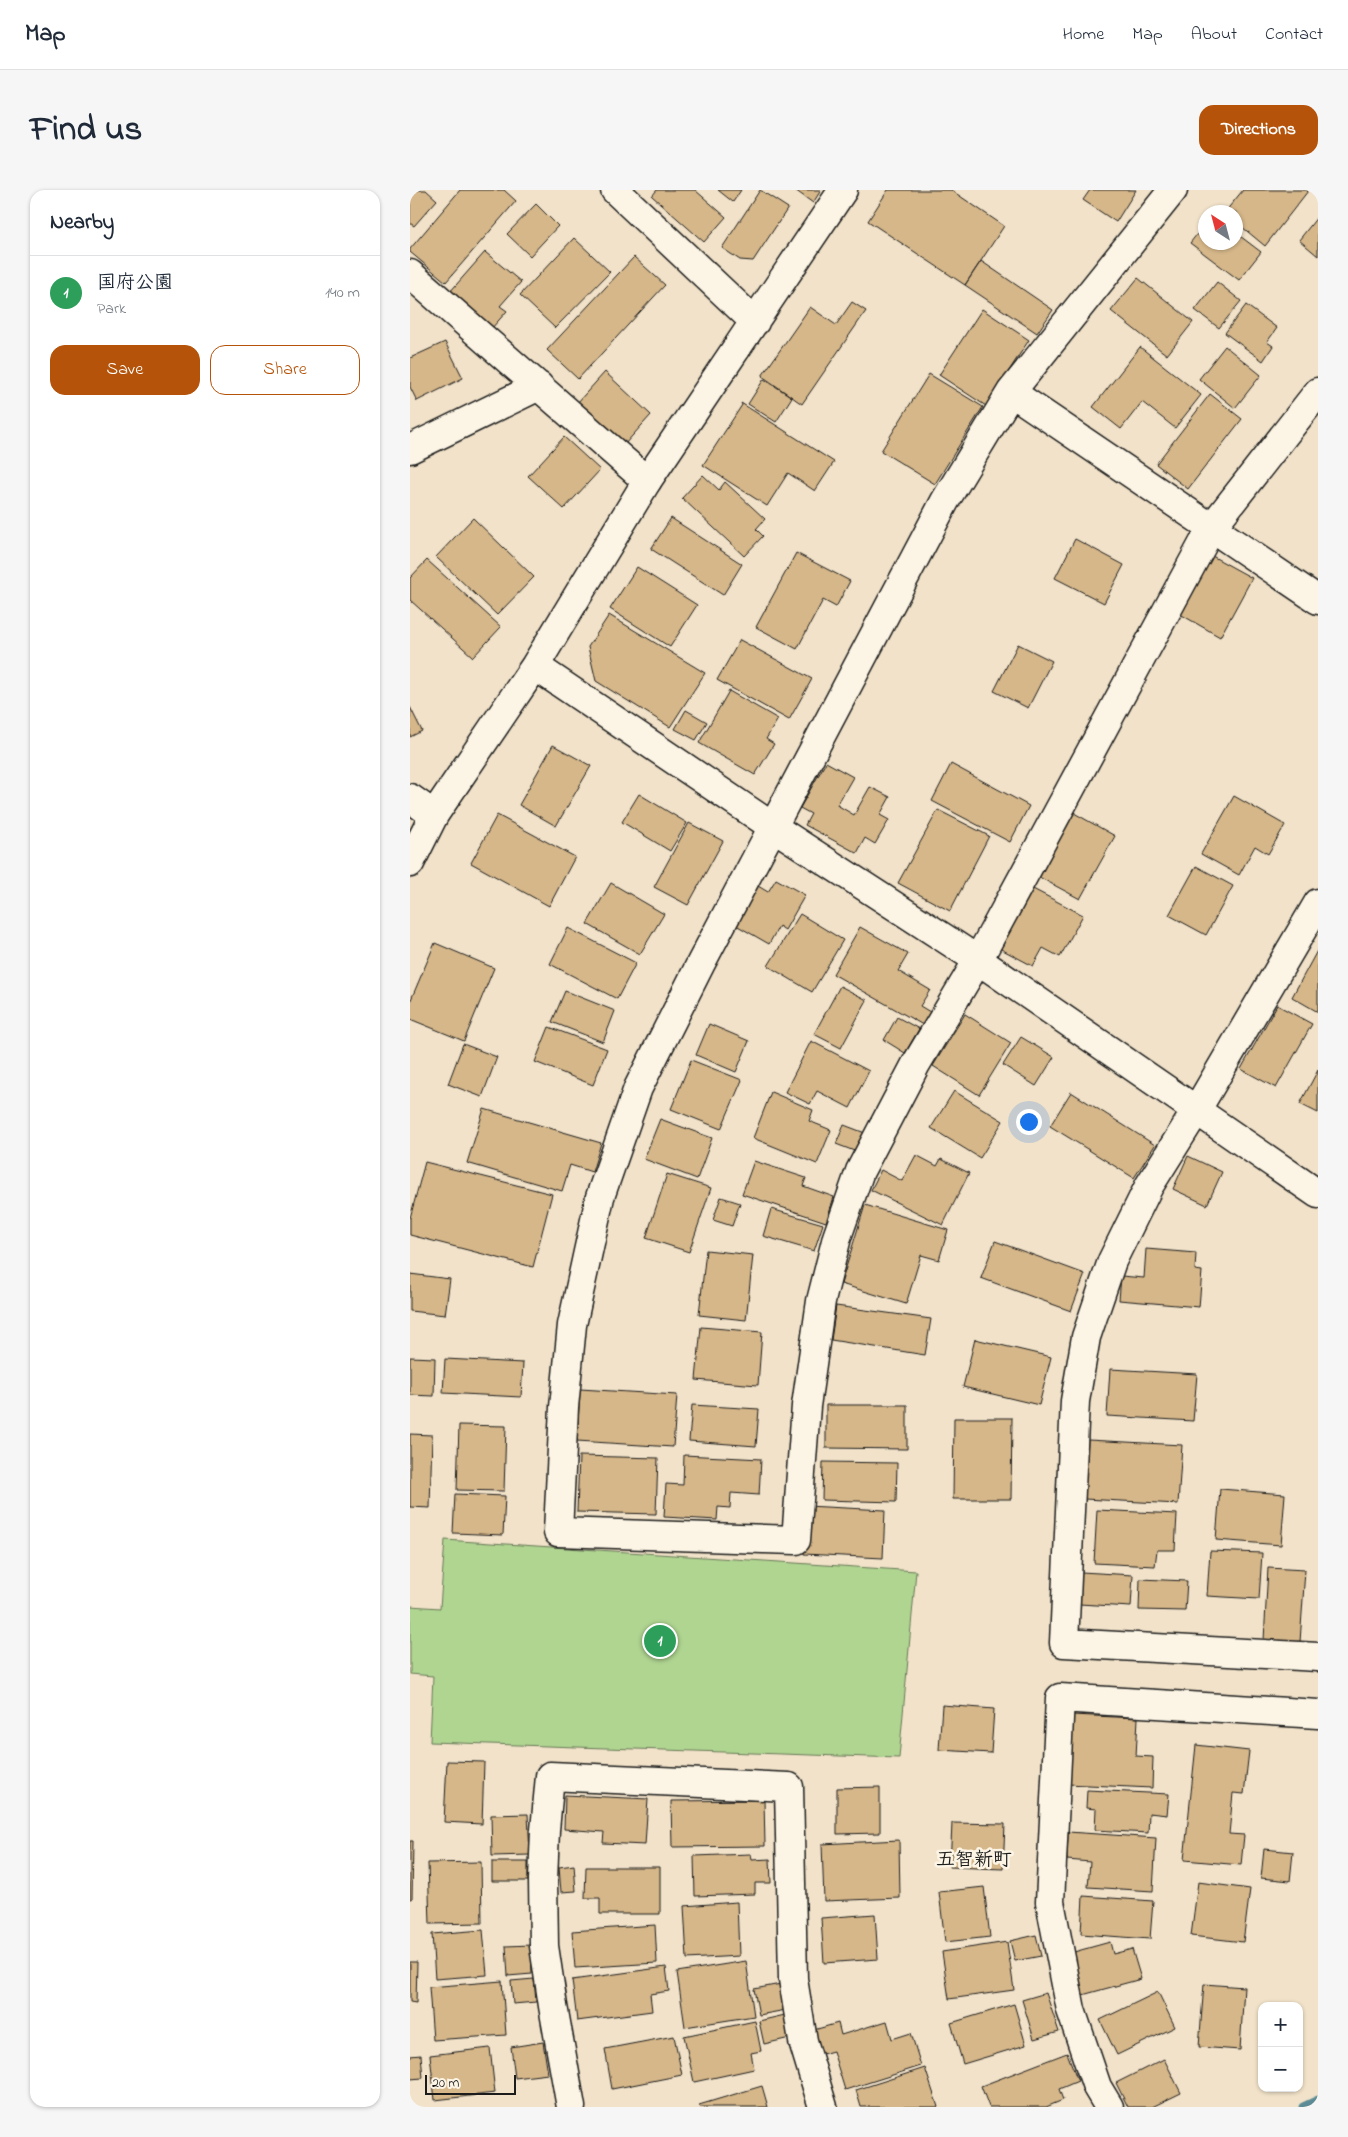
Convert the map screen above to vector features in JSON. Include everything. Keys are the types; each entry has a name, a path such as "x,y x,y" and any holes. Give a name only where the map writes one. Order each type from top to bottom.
{"street":[{"path":"615,190 755,322"},
{"path":"410,864 434,815 535,666 647,481 843,190"},
{"path":"1173,190 1011,392 945,501 701,963 638,1088 600,1197 572,1325 564,1407 558,1532 796,1540 812,1351 821,1302 837,1237 860,1171 916,1064 978,960 1212,527 1318,392"},
{"path":"410,274 647,481"},
{"path":"410,449 539,386"},
{"path":"1011,392 1318,600"},
{"path":"535,666 773,827 978,960 1318,1194"},
{"path":"410,798 434,815"},
{"path":"1318,903 1196,1111 1149,1186 1112,1261 1086,1337 1075,1401 1064,1643 1318,1657"},
{"path":"1108,2107 1097,2087 1071,2010 1050,1902 1060,1698 1318,1714"},
{"path":"571,2107 544,1946 543,1880 550,1776 789,1787 793,1978 803,2041 822,2107"}],"green space":[{"path":"445,1540 916,1571 899,1758 430,1742 433,1676 410,1674 410,1606 440,1608"}],"building":[{"path":"410,190 426,190 437,200 414,226 410,223"},
{"path":"460,190 504,190 516,201 446,282 410,252 410,249"},
{"path":"657,190 695,190 726,217 704,242 652,196"},
{"path":"718,190 741,190 733,202"},
{"path":"760,190 788,208 753,261 740,260 722,248"},
{"path":"795,190 821,190 813,203"},
{"path":"888,190 951,190 1004,226 965,285 868,221"},
{"path":"1090,190 1136,190 1116,222 1083,200"},
{"path":"1243,190 1308,191 1265,246 1243,228 1243,205 1231,205"},
{"path":"536,204 558,226 530,256 507,234"},
{"path":"1318,216 1318,256 1299,240"},
{"path":"1198,233 1198,249 1190,243"},
{"path":"574,238 610,272 555,328 520,295"},
{"path":"1243,238 1261,252 1239,280 1199,250 1243,250"},
{"path":"485,252 521,282 500,306 507,311 491,329 449,293"},
{"path":"634,257 665,285 578,379 547,350"},
{"path":"981,261 1053,310 1037,333 965,285"},
{"path":"1138,278 1193,322 1167,355 1111,311"},
{"path":"1217,282 1241,301 1219,328 1195,310"},
{"path":"852,302 866,311 802,404 762,376 810,307 836,325"},
{"path":"1246,305 1277,328 1267,342 1273,346 1263,361 1225,333"},
{"path":"982,309 1029,340 986,406 939,375"},
{"path":"445,342 463,378 417,401 410,387 410,358"},
{"path":"1225,346 1261,375 1235,408 1199,379"},
{"path":"1140,347 1201,395 1175,428 1142,402 1121,429 1093,407"},
{"path":"605,372 651,415 624,445 577,403"},
{"path":"929,374 983,407 935,484 881,451"},
{"path":"764,379 792,397 776,422 748,404"},
{"path":"1210,394 1242,419 1188,489 1156,464"},
{"path":"741,403 834,462 815,491 788,473 767,506 703,465 742,405"},
{"path":"564,437 600,470 564,509 528,476"},
{"path":"703,475 719,490 725,482 765,519 756,529 763,536 744,556 682,498"},
{"path":"473,518 534,577 497,615 436,557"},
{"path":"671,518 742,564 723,595 651,549"},
{"path":"1075,539 1124,565 1104,603 1055,578"},
{"path":"796,553 850,581 836,607 823,600 797,649 756,627"},
{"path":"1212,556 1252,578 1220,637 1180,614"},
{"path":"427,560 501,627 473,657 410,600 410,578"},
{"path":"637,567 697,605 670,647 610,609"},
{"path":"609,615 705,673 670,727 596,681 588,647"},
{"path":"740,640 812,679 789,720 717,680"},
{"path":"1018,644 1052,661 1028,708 994,691"},
{"path":"729,691 778,719 766,739 774,744 755,775 699,743"},
{"path":"410,707 422,731 410,737"},
{"path":"686,710 707,722 696,740 675,729"},
{"path":"553,745 591,766 556,826 519,805"},
{"path":"826,762 853,777 837,805 854,815 870,787 890,797 880,815 889,820 875,844 865,838 857,853 805,825 811,814 800,808"},
{"path":"951,764 1029,806 1010,842 932,801"},
{"path":"639,794 687,823 670,851 622,822"},
{"path":"1234,796 1285,825 1268,854 1255,846 1239,875 1201,854"},
{"path":"938,810 989,836 950,911 898,883"},
{"path":"1074,813 1115,836 1080,899 1039,877"},
{"path":"497,815 575,857 549,906 471,863"},
{"path":"689,823 723,841 688,905 654,887"},
{"path":"1196,866 1233,886 1206,935 1169,915"},
{"path":"776,879 805,895 785,930 779,926 769,944 736,925 758,886 768,892"},
{"path":"611,883 664,914 640,954 587,924"},
{"path":"1031,888 1083,915 1060,957 1043,948 1033,966 999,948"},
{"path":"800,914 843,940 812,992 768,966"},
{"path":"860,927 908,954 898,971 930,990 920,1006 930,1012 923,1025 833,974"},
{"path":"568,928 636,963 617,999 550,964"},
{"path":"435,943 494,968 464,1041 410,1019 410,1002"},
{"path":"1318,949 1318,1012 1292,997"},
{"path":"840,986 867,1000 841,1048 814,1034"},
{"path":"565,991 615,1011 603,1042 552,1022"},
{"path":"1277,1005 1312,1024 1276,1088 1241,1069"},
{"path":"965,1014 1011,1043 979,1095 933,1066"},
{"path":"897,1017 919,1029 905,1053 884,1040"},
{"path":"709,1024 749,1041 736,1072 696,1055"},
{"path":"549,1027 607,1049 593,1085 535,1062"},
{"path":"1021,1037 1054,1057 1036,1086 1003,1065"},
{"path":"811,1041 869,1071 850,1108 817,1091 810,1104 785,1092"},
{"path":"463,1044 497,1057 482,1097 448,1084"},
{"path":"691,1060 742,1080 721,1129 671,1109"},
{"path":"1318,1070 1318,1113 1300,1104"},
{"path":"954,1091 1003,1121 980,1158 931,1128"},
{"path":"771,1092 813,1110 809,1121 831,1130 817,1164 753,1138"},
{"path":"1071,1092 1155,1145 1134,1178 1050,1126"},
{"path":"484,1109 601,1143 592,1172 570,1165 562,1191 467,1163"},
{"path":"660,1119 712,1138 697,1179 644,1159"},
{"path":"844,1125 865,1133 857,1152 836,1144"},
{"path":"916,1155 937,1166 941,1159 969,1173 943,1225 871,1190 881,1170 902,1181"},
{"path":"1188,1156 1222,1172 1207,1205 1173,1189"},
{"path":"754,1161 806,1178 803,1186 834,1197 826,1222 742,1194"},
{"path":"425,1162 552,1194 533,1267 410,1235 410,1218"},
{"path":"667,1174 711,1188 689,1252 646,1238"},
{"path":"721,1197 740,1203 732,1226 713,1220"},
{"path":"865,1205 948,1230 939,1260 921,1255 906,1304 841,1284"},
{"path":"771,1209 823,1224 814,1251 763,1236"},
{"path":"995,1241 1085,1274 1071,1311 981,1278"},
{"path":"1146,1249 1196,1253 1195,1270 1202,1271 1199,1307 1119,1300 1121,1276 1144,1278"},
{"path":"706,1250 753,1255 746,1320 699,1315"},
{"path":"410,1274 450,1279 445,1315 410,1311"},
{"path":"836,1306 931,1319 925,1355 831,1340"},
{"path":"701,1327 762,1332 758,1385 696,1380"},
{"path":"975,1339 1051,1357 1039,1405 963,1387"},
{"path":"410,1357 435,1358 434,1396 410,1395"},
{"path":"445,1359 523,1363 521,1397 443,1393"},
{"path":"1110,1369 1197,1374 1193,1421 1107,1416"},
{"path":"580,1389 677,1395 673,1447 577,1441"},
{"path":"692,1405 759,1409 756,1446 689,1441"},
{"path":"826,1405 907,1405 907,1449 826,1448"},
{"path":"954,1418 1012,1418 1011,1499 953,1499"},
{"path":"459,1425 506,1426 504,1491 457,1490"},
{"path":"410,1434 432,1435 430,1508 410,1507"},
{"path":"1088,1440 1182,1445 1178,1504 1084,1499"},
{"path":"684,1455 761,1459 759,1495 731,1493 730,1508 718,1507 717,1520 664,1517 666,1484 683,1485"},
{"path":"579,1456 658,1458 656,1514 577,1512"},
{"path":"823,1462 897,1463 896,1502 822,1500"},
{"path":"1220,1489 1285,1494 1281,1545 1216,1540"},
{"path":"455,1494 505,1496 503,1535 453,1533"},
{"path":"806,1506 885,1510 883,1558 804,1554"},
{"path":"1097,1510 1177,1514 1175,1550 1157,1550 1155,1566 1094,1563"},
{"path":"1210,1551 1262,1553 1259,1599 1207,1596"},
{"path":"1268,1568 1305,1570 1300,1642 1264,1640"},
{"path":"1081,1572 1133,1575 1131,1607 1079,1604"},
{"path":"1140,1579 1187,1581 1185,1611 1139,1610"},
{"path":"942,1705 994,1709 991,1753 939,1750"},
{"path":"1071,1715 1138,1718 1136,1756 1153,1757 1152,1788 1067,1784"},
{"path":"1196,1745 1249,1751 1244,1794 1233,1793 1229,1834 1244,1835 1241,1865 1184,1860"},
{"path":"447,1761 484,1762 482,1824 444,1822"},
{"path":"880,1787 880,1833 837,1834 837,1788"},
{"path":"1087,1790 1169,1794 1167,1815 1149,1813 1148,1833 1095,1830 1096,1809 1086,1808"},
{"path":"565,1795 648,1799 645,1845 603,1843 604,1832 564,1829"},
{"path":"764,1800 765,1846 672,1847 671,1801"},
{"path":"528,1814 530,1855 492,1856 491,1815"},
{"path":"952,1823 1005,1824 1003,1869 950,1867"},
{"path":"1068,1832 1156,1838 1153,1891 1088,1887 1090,1862 1067,1860"},
{"path":"899,1840 900,1898 824,1901 822,1844"},
{"path":"410,1841 413,1841 412,1899 410,1899"},
{"path":"1264,1849 1293,1852 1290,1881 1261,1878"},
{"path":"751,1854 752,1860 770,1859 771,1883 755,1883 755,1894 695,1896 694,1856"},
{"path":"481,1862 482,1923 430,1924 428,1863"},
{"path":"492,1862 528,1862 528,1881 492,1881"},
{"path":"574,1865 576,1891 561,1892 559,1867"},
{"path":"586,1867 660,1867 660,1914 600,1914 600,1898 585,1898"},
{"path":"1198,1882 1250,1889 1243,1942 1191,1936"},
{"path":"984,1887 990,1937 945,1942 939,1892"},
{"path":"1083,1896 1153,1901 1150,1939 1081,1934"},
{"path":"737,1902 739,1956 687,1959 684,1906"},
{"path":"875,1914 878,1959 824,1963 821,1918"},
{"path":"655,1925 657,1963 575,1968 572,1931"},
{"path":"483,1930 487,1975 435,1979 432,1934"},
{"path":"1036,1935 1041,1956 1015,1961 1010,1941"},
{"path":"1007,1942 1014,1990 949,1999 942,1952"},
{"path":"1110,1942 1113,1954 1132,1949 1141,1979 1075,1997 1063,1955"},
{"path":"531,1945 532,1974 508,1976 506,1946"},
{"path":"746,1961 754,2016 685,2027 677,1972"},
{"path":"410,1962 417,1962 416,2003 410,2002"},
{"path":"666,1967 669,1991 650,1994 652,2011 577,2021 572,1980"},
{"path":"534,1979 536,2002 513,2004 511,1981"},
{"path":"502,1981 506,2035 433,2040 429,1987"},
{"path":"781,1984 786,2010 759,2015 754,1989"},
{"path":"1204,1984 1244,1987 1240,2050 1199,2047"},
{"path":"1158,1992 1175,2027 1117,2055 1100,2020"},
{"path":"1046,1993 1059,2032 1034,2039 1022,2000"},
{"path":"1014,2004 1026,2045 963,2064 951,2023"},
{"path":"785,2015 790,2038 764,2044 759,2021"},
{"path":"755,2021 761,2051 751,2053 754,2069 694,2082 684,2036"},
{"path":"887,2021 892,2039 911,2033 921,2066 845,2090 833,2051 822,2054 814,2030 838,2023 841,2035"},
{"path":"674,2036 682,2075 612,2089 605,2049"},
{"path":"543,2042 548,2074 515,2078 511,2047"},
{"path":"490,2048 495,2093 435,2100 430,2055"},
{"path":"1067,2053 1078,2081 1059,2089 1063,2100 1046,2107 989,2107 981,2086"},
{"path":"421,2055 423,2078 410,2079 410,2056"},
{"path":"1164,2059 1181,2093 1152,2107 1128,2107 1116,2083"},
{"path":"925,2068 938,2107 861,2107 856,2090"},
{"path":"762,2086 768,2107 700,2107 699,2105"}],"waterway":[{"path":"1303,2107 1318,2100"}],"place":[{"name":"国府公園","path":"660,1641"}],"district":[{"name":"五智新町","path":"974,1860"}]}
